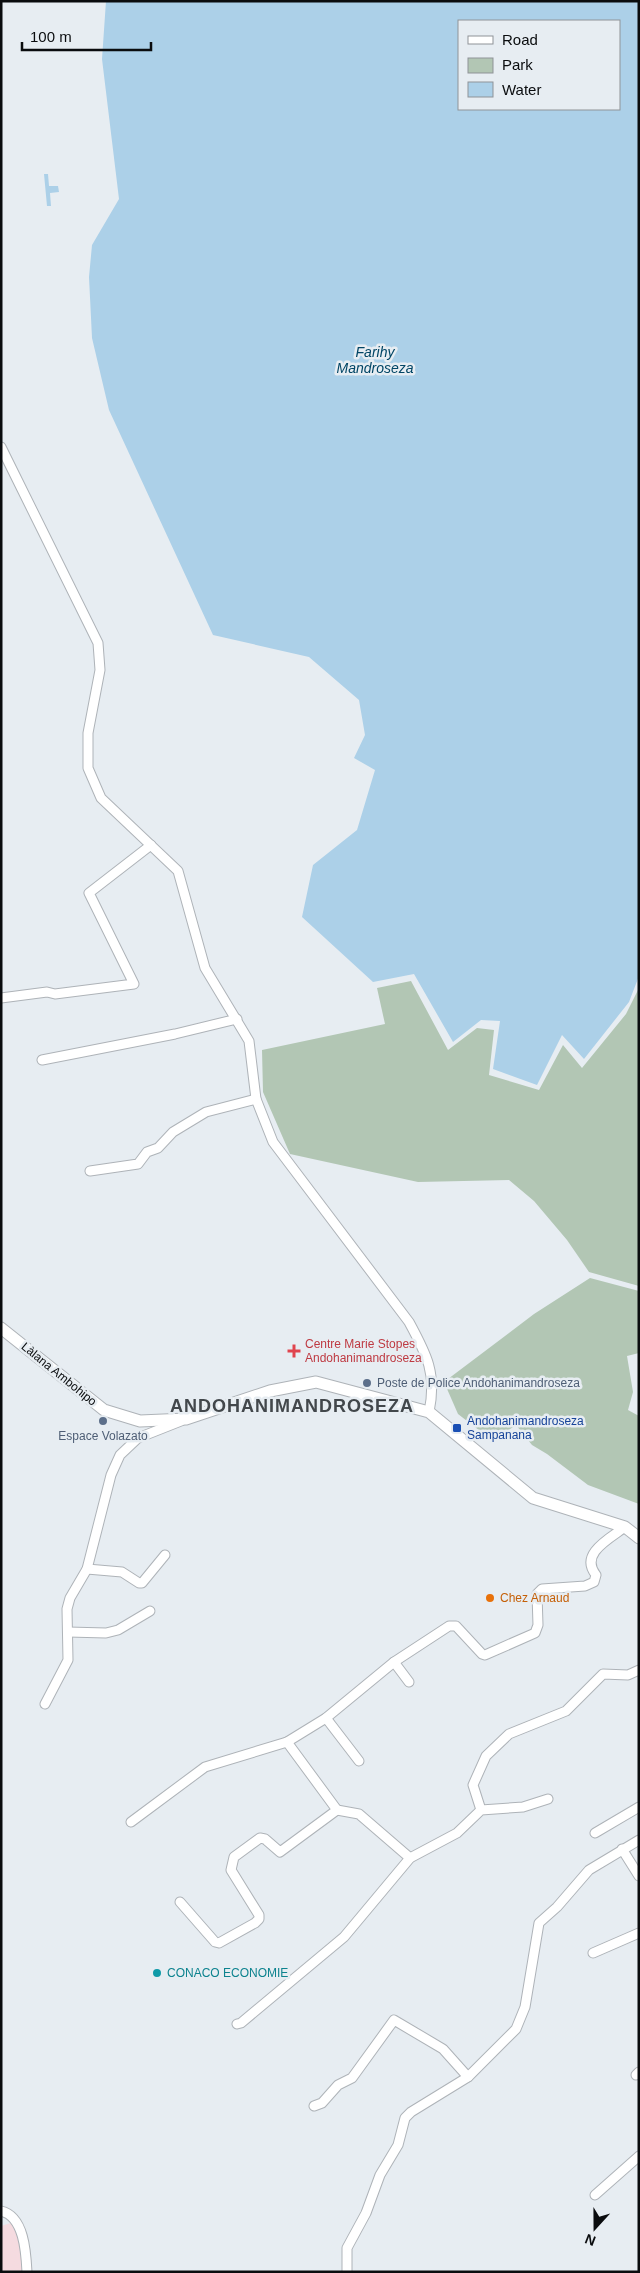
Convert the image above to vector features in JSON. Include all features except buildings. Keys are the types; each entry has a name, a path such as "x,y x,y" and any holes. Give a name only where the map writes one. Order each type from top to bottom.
{"street":[{"path":"2,448 98,643 100,670 88,733 88,768 102,798 178,871 205,968 249,1041 256,1099 273,1142 409,1322 423,1347 432,1369 433,1392 430,1412"},
{"path":"1,998 47,992 55,994 134,984 89,893 152,845"},
{"path":"42,1060 175,1034 237,1019"},
{"path":"90,1171 138,1164 147,1152 158,1148 173,1132 206,1112 256,1099"},
{"name":"Làlana Ambohipo","path":"1,1328 104,1410 140,1421 186,1419 270,1390 316,1382 430,1412 533,1498 625,1527 639,1538"},
{"path":"45,1704 68,1660 66,1609 70,1598 87,1569 111,1475 120,1455 138,1438 186,1419"},
{"path":"130,1822 205,1767 287,1742 326,1718 394,1662 450,1626 456,1626 485,1655 535,1633 538,1625 538,1594 540,1590 542,1588 585,1586 594,1582 596,1575 591,1568 590,1562 592,1554 625,1527"},
{"path":"87,1569 122,1572 139,1583 142,1582 165,1555"},
{"path":"68,1632 106,1633 118,1630 150,1611"},
{"path":"394,1662 409,1682"},
{"path":"481,1810 473,1785 486,1756 509,1734 566,1711 604,1674 628,1675 639,1670"},
{"path":"326,1718 359,1761"},
{"path":"287,1742 337,1810 359,1814 410,1858"},
{"path":"237,2024 241,2023 344,1937 410,1858 457,1833 481,1810 523,1807 548,1799"},
{"path":"595,1833 639,1807"},
{"path":"180,1902 214,1942 219,1942 255,1923 259,1919 259,1915 231,1870 234,1857 260,1838 265,1839 280,1852 337,1810"},
{"path":"347,2272 348,2248 366,2213 376,2183 398,2145 405,2118 411,2112 468,2077 516,2029 525,2007 539,1922 557,1907 589,1870 639,1840"},
{"path":"622,1849 639,1876"},
{"path":"593,1953 639,1933"},
{"path":"314,2106 322,2103 338,2085 352,2078 394,2020 443,2049 468,2077"},
{"path":"596,2195 639,2156"},
{"path":"1,2211 12,2215 18,2223 26,2254 27,2272"}],"shaded area":[{"path":"14,2222 27,2272 1,2272 1,2226"}],"green space":[{"path":"411,981 448,1050 477,1028 494,1030 489,1075 539,1090 563,1045 582,1068 626,1014 639,988 639,1286 589,1272 567,1240 534,1201 509,1180 418,1182 290,1154 263,1092 262,1050 385,1024 377,988"},
{"path":"590,1278 639,1291 639,1353 627,1356 633,1392 628,1410 639,1416 639,1504 588,1485 532,1445 516,1425 493,1441 458,1414 444,1382 534,1314"}],"water":[{"name":"Farihy Mandroseza","path":"106,1 639,1 639,976 629,1002 584,1059 562,1035 537,1085 493,1069 500,1021 481,1020 453,1042 414,974 373,982 302,917 313,865 357,830 375,770 354,758 365,735 359,700 309,657 213,635 109,410 92,338 89,277 92,245 119,199 102,59"},
{"path":"44,174 48,174 49,186 58,186 59,192 50,193 51,206 47,206"}],"place":[{"name":"Centre Marie Stopes Andohanimandroseza","path":"294,1351"},
{"name":"Poste de Police Andohanimandroseza","path":"367,1383"},
{"name":"Espace Volazato","path":"103,1421"},
{"name":"Andohanimandroseza Sampanana","path":"457,1428"},
{"name":"Chez Arnaud","path":"490,1598"},
{"name":"CONACO ECONOMIE","path":"157,1973"}],"district":[{"name":"ANDOHANIMANDROSEZA","path":"292,1406"}]}
